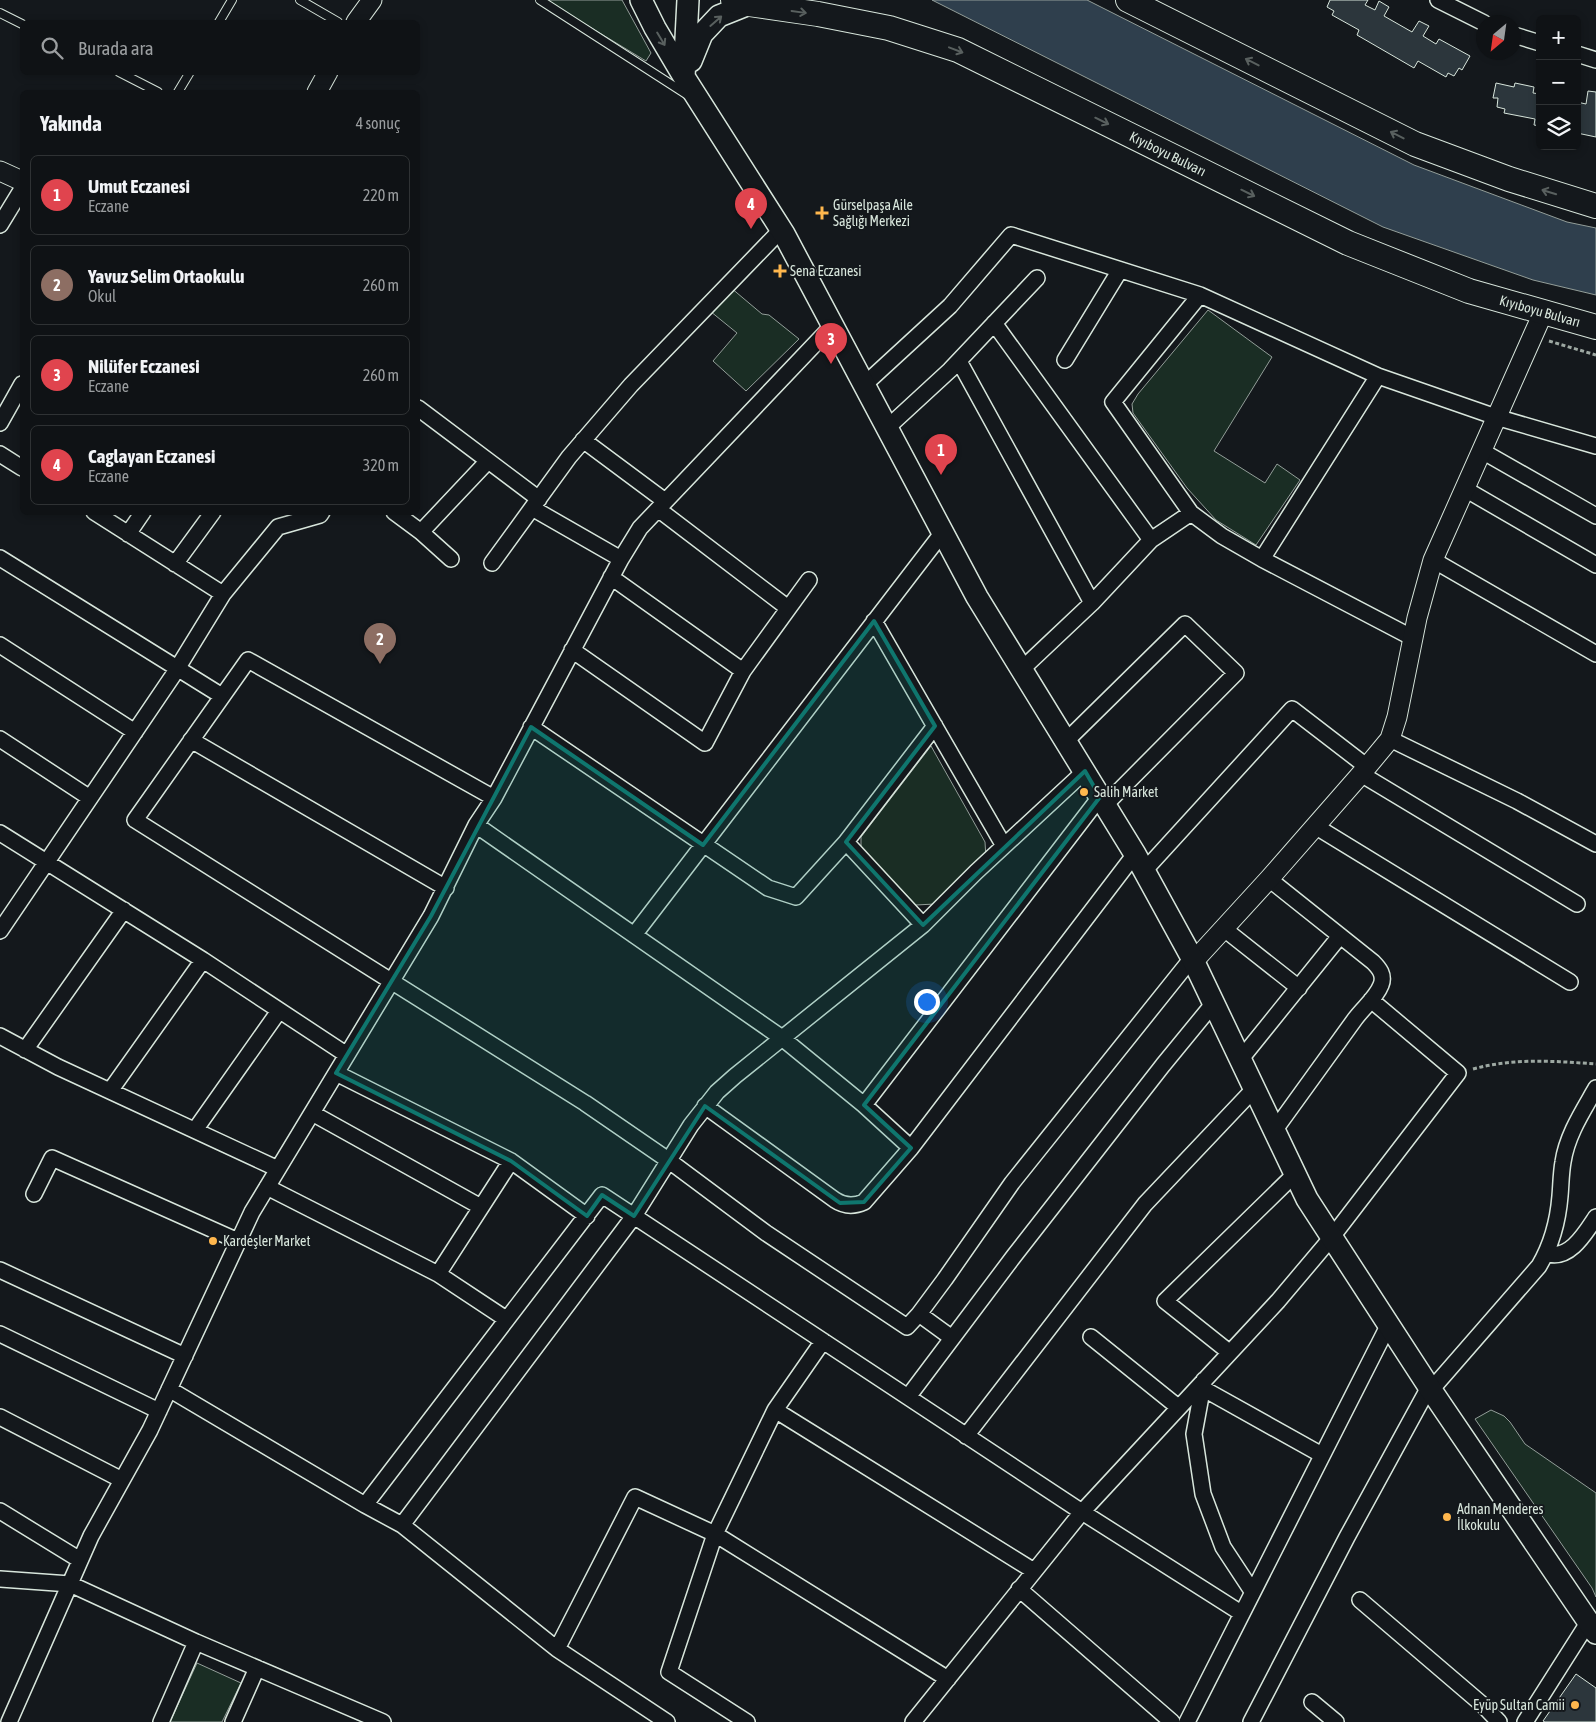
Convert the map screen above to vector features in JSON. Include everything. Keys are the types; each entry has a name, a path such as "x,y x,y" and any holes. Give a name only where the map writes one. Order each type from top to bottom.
{"main road":[{"path":"641,0 684,77 781,230 977,597 1140,863 1192,960 1307,1199 1430,1388 1593,1628"},
{"path":"684,77 688,0"},
{"path":"1128,0 1415,144 1509,180 1596,206"},
{"path":"684,77 702,34 719,16 741,2"},
{"name":"Kıyıboyu Bulvarı","path":"741,2 818,14 889,28 958,50 1348,243 1469,291 1596,327"}],"street":[{"path":"357,20 372,0"},
{"path":"1438,0 1476,19"},
{"path":"1521,37 1536,42"},
{"path":"1581,55 1596,60"},
{"path":"318,90 326,75"},
{"path":"0,171 20,180"},
{"path":"0,225 20,192"},
{"path":"492,564 583,440 631,385 781,230"},
{"path":"864,385 950,306 1011,235 1200,296 1378,376 1496,417 1596,446"},
{"path":"1065,360 1120,270"},
{"path":"887,428 959,361 1037,278"},
{"path":"1200,296 1113,402 1191,513 1222,536 1413,638"},
{"path":"494,798 248,660 135,820 585,1103 668,1160 766,1233 907,1327 945,1279 1012,1183 1192,960 1270,878 1390,739 1397,717 1413,638 1432,560 1543,313"},
{"path":"994,323 1151,540"},
{"path":"8,1722 91,1536 159,1411 252,1212 446,888 476,825 494,798 621,559 640,528 833,326"},
{"path":"959,361 1092,604"},
{"path":"1262,558 1378,376"},
{"path":"0,423 20,388"},
{"path":"420,410 488,461 535,504 621,559"},
{"path":"583,440 788,608"},
{"path":"1482,451 1596,516"},
{"path":"0,454 20,467"},
{"path":"421,532 488,461"},
{"path":"1465,489 1596,564"},
{"path":"1021,670 1092,604 1151,540 1191,513"},
{"path":"99,515 223,594"},
{"path":"128,534 141,515"},
{"path":"175,564 210,515"},
{"path":"0,930 178,668 223,594 278,527 320,515"},
{"path":"398,515 421,532 451,559"},
{"path":"634,935 942,532"},
{"path":"0,558 222,696"},
{"path":"1432,560 1596,654"},
{"path":"611,577 743,671"},
{"path":"572,650 705,743 743,671 809,580"},
{"path":"874,621 1004,846"},
{"path":"864,1105 1103,801 1236,673 1185,624 1065,742"},
{"path":"0,645 135,732"},
{"path":"705,1106 835,1200 845,1205 858,1205 864,1202 911,1148 1140,863 1292,709 1364,770 1577,904"},
{"path":"531,727 768,888 796,898 846,842 934,726"},
{"path":"1390,739 1517,801 1596,844"},
{"path":"0,740 90,798"},
{"path":"191,740 446,888"},
{"path":"402,1525 634,1216 668,1160 705,1106 734,1076 923,925 1084,771"},
{"path":"476,825 782,1038 864,1105 911,1148"},
{"path":"1315,826 1570,982"},
{"path":"0,833 203,960 347,1055"},
{"path":"846,842 923,925"},
{"path":"1270,878 1380,968 1382,976 1381,984 1370,1000 1274,1131"},
{"path":"26,1050 124,910"},
{"path":"1224,928 1299,988"},
{"path":"1240,1060 1340,936"},
{"path":"110,1091 203,960"},
{"path":"918,1720 948,1679 1082,1512 1178,1407 1203,1384 1229,1352 1278,1300 1332,1237 1458,1073 1370,1000"},
{"path":"908,1397 1026,1241 1213,1004"},
{"path":"195,1130 279,1011"},
{"path":"0,1036 110,1091 278,1169"},
{"path":"336,1073 511,1161 587,1216"},
{"path":"1251,1722 1347,1537 1430,1388 1539,1266 1546,1253 1556,1223 1563,1161 1568,1142 1596,1088"},
{"path":"966,1436 1146,1204 1254,1089"},
{"path":"312,1113 481,1207"},
{"path":"34,1194 52,1158 238,1241"},
{"path":"438,1274 511,1161"},
{"path":"1229,1352 1165,1301 1295,1174"},
{"path":"267,1187 438,1274 506,1319"},
{"path":"365,1505 602,1195 1082,1512 1241,1613"},
{"path":"1546,1253 1556,1255 1570,1249 1583,1237 1596,1217"},
{"path":"0,1270 185,1356"},
{"path":"919,1314 952,1338"},
{"path":"1187,1722 1389,1324"},
{"path":"0,1334 159,1411"},
{"path":"1091,1337 1178,1407"},
{"path":"747,1722 669,1672 714,1534 775,1410 823,1341"},
{"path":"1203,1384 1322,1455"},
{"path":"1203,1384 1194,1434 1203,1494 1223,1547 1252,1591"},
{"path":"169,1388 365,1505 402,1525 557,1649 667,1722"},
{"path":"775,1410 1034,1571"},
{"path":"0,1417 122,1480"},
{"path":"557,1649 636,1497 714,1534 948,1679"},
{"path":"0,1512 80,1560"},
{"path":"0,1579 70,1584 196,1642 383,1722"},
{"path":"1019,1589 1172,1722"},
{"path":"1360,1600 1484,1706 1499,1722"},
{"path":"1525,1722 1584,1629 1593,1628"},
{"path":"161,1722 196,1642"},
{"path":"233,1722 257,1668"},
{"path":"1312,1702 1336,1722"}],"lane":[{"path":"220,20 232,0"},
{"path":"300,0 335,20"},
{"path":"540,0 700,103"},
{"path":"0,13 20,23"},
{"path":"125,75 154,90"},
{"path":"179,90 188,75"}],"path":[{"path":"1533,337 1596,355"},
{"path":"1458,1073 1489,1064 1523,1061 1596,1064"}],"highlighted area":[{"path":"874,621 935,726 846,842 923,925 1085,771 1100,797 864,1105 911,1148 864,1202 840,1203 705,1106 634,1216 602,1195 587,1216 511,1161 336,1073 431,916 531,727 703,845"}],"green space":[{"path":"548,0 622,0 651,53 646,61"},
{"path":"724,282 762,314 769,315 799,339 746,391 713,361 737,333 705,307"},
{"path":"1208,310 1272,357 1214,451 1265,483 1277,464 1300,480 1256,545 1216,520 1187,488 1133,413 1132,404 1138,394"},
{"path":"931,746 985,842 986,859 935,904 916,905 861,848 861,837"},
{"path":"1491,1410 1504,1416 1510,1422 1525,1444 1596,1493 1596,1597 1592,1588 1475,1419"},
{"path":"197,1663 241,1683 222,1722 170,1722"}],"water":[{"path":"932,0 1087,0 1414,165 1567,222 1596,228 1596,295 1533,280 1383,227"}],"building":[{"path":"1330,0 1368,0 1365,5 1375,10 1379,1 1389,7 1384,16 1412,32 1419,21 1429,26 1423,36 1436,44 1439,39 1470,56 1462,70 1459,68 1454,76 1448,73 1446,77 1418,61 1414,68 1357,35 1359,30 1332,15 1334,11 1327,7"},
{"path":"1496,83 1514,87 1515,83 1534,87 1533,93 1536,93 1536,125 1534,125 1535,119 1504,113 1505,109 1497,107 1498,98 1493,98"},
{"path":"1588,91 1596,92 1596,137 1581,134 1581,103 1586,104"},
{"name":"Eyüp Sultan Camii","path":"1576,1674 1596,1688 1596,1722 1543,1721"}],"place":[{"name":"Gürselpaşa Aile Sağlığı Merkezi","path":"822,213"},
{"name":"Caglayan Eczanesi","path":"751,229"},
{"name":"Sena Eczanesi","path":"780,271"},
{"name":"Nilüfer Eczanesi","path":"831,364"},
{"name":"Umut Eczanesi","path":"941,475"},
{"name":"Yavuz Selim Ortaokulu","path":"380,664"},
{"name":"Salih Market","path":"1084,792"},
{"name":"Kardeşler Market","path":"213,1241"},
{"name":"Adnan Menderes İlkokulu","path":"1447,1517"},
{"name":"Eyüp Sultan Camii","path":"1575,1705"}]}
